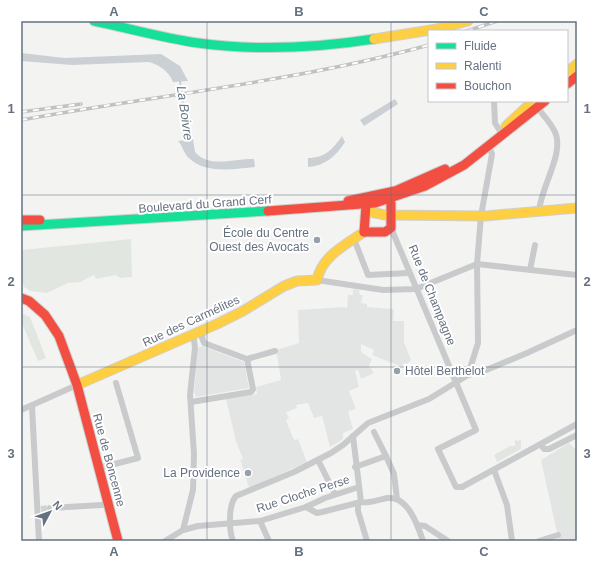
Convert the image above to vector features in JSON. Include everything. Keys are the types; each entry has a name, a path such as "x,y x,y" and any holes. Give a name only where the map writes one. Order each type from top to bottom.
{"main road":[{"path":"94,21 198,43 276,49 342,44 428,30"},
{"path":"431,30 468,21"},
{"path":"568,71 577,64"},
{"path":"568,83 577,76"},
{"path":"389,196 461,161 535,104"},
{"path":"389,196 419,188 447,175 489,147 535,104"},
{"name":"Boulevard du Grand Cerf","path":"21,226 365,205 389,196"},
{"name":"Rue de Champagne","path":"389,196 391,228"},
{"name":"Boulevard du Grand Cerf","path":"21,220 70,219 302,205 365,205"},
{"path":"364,232 365,205 391,214 481,216 577,208"},
{"path":"317,280 321,268 330,255 364,232 385,232 391,228"},
{"name":"Rue des Carmélites","path":"77,386 203,331 242,311 284,286 297,281 317,280"},
{"name":"Rue de Boncenne","path":"21,298 41,311 55,329 77,386 100,468 118,541"}],"street":[{"path":"494,102 494,123 500,131"},
{"path":"535,104 554,129 558,144 544,189 539,212"},
{"path":"468,375 478,343 477,264 481,216 492,154 489,147"},
{"name":"Rue de Champagne","path":"391,228 476,430 441,446 438,450 457,488 494,470"},
{"path":"354,239 368,275 409,273"},
{"path":"530,270 535,245"},
{"path":"477,264 577,275"},
{"name":"Rue des Carmélites","path":"317,280 383,290 416,289 477,264"},
{"path":"234,541 230,534 230,522 231,503 236,496 255,489 318,460 343,445 368,423 429,398 468,375 484,371 577,330"},
{"path":"203,331 202,338 204,343 247,359 275,351"},
{"path":"183,530 192,490 194,454 190,395 195,348 194,340 189,336"},
{"path":"191,402 252,392 253,389 247,359"},
{"path":"100,468 138,458 116,383"},
{"path":"21,410 77,386"},
{"path":"32,406 39,509 38,541"},
{"path":"512,541 507,505 494,470 577,424"},
{"path":"374,432 394,474 397,499"},
{"path":"542,444 544,449 549,449 577,435"},
{"path":"353,436 355,466 359,487 360,502 358,511 367,541"},
{"path":"355,466 386,456"},
{"path":"318,460 335,494"},
{"name":"Rue Cloche Perse","path":"165,541 183,530 198,526 230,522 260,521 306,507 335,494 359,487"},
{"path":"306,507 317,512 322,512 360,502 367,503 388,498 397,499 410,511 423,541"},
{"path":"50,508 102,505"},
{"path":"260,521 269,541"},
{"path":"417,525 425,526 448,541"},
{"path":"540,541 558,535"}],"shaded area":[{"name":"La Boivre","path":"21,53 65,58 161,54 180,66 188,81 173,82 163,69 149,62 72,65 21,61"},
{"path":"395,99 398,104 364,126 360,120"},
{"path":"342,136 345,142 334,156 320,165 308,167 308,158 314,158 328,152"},
{"name":"La Boivre","path":"193,139 195,152 201,157 208,160 223,162 254,159 255,167 239,169 212,169 197,164 188,157 178,141"},
{"path":"131,239 132,277 120,278 116,275 96,279 94,275 80,282 68,283 47,293 30,291 23,286 24,285 21,282 21,250"},
{"path":"353,289 359,290 360,295 363,295 361,303 367,304 367,307 394,309 393,321 404,321 404,342 411,360 407,364 404,363 402,367 372,355 374,350 361,344 361,352 372,359 369,366 374,373 361,379 358,370 355,371 359,387 349,391 356,409 348,411 353,429 343,433 343,439 330,447 322,416 314,418 308,403 296,405 297,408 286,412 289,418 286,420 293,438 295,440 298,439 307,462 249,488 240,460 243,459 236,441 226,399 257,394 256,387 281,380 276,350 299,343 298,310 347,308 348,295 353,295"},
{"path":"21,313 30,317 46,358 38,361 21,321"},
{"path":"202,346 244,362 249,388 196,397 194,392 198,348"},
{"path":"521,439 521,449 497,462 494,455 510,446 515,446 515,440 518,441"},
{"path":"569,443 577,451 577,541 559,541 541,460"},
{"path":"569,443 577,451 577,538 568,524 557,472 556,451"}],"waterway":[{"name":"La Boivre","path":"180,81 188,142"}],"tunnel":[{"path":"41,509 50,508"}],"railway":[{"path":"470,30 497,21"},
{"path":"21,120 328,69 428,45"},
{"path":"21,112 81,104"}],"traffic: fast":[{"path":"94,21 185,41 242,47 264,48 330,45 374,39"},
{"path":"21,226 268,211"}],"traffic: slow":[{"path":"431,30 468,21"},
{"path":"374,39 428,30"},
{"path":"568,71 577,64"},
{"path":"506,126 532,102"},
{"path":"366,211 385,215 485,216 577,208"},
{"path":"77,385 217,324 243,311 284,286 297,281 317,280 324,264 329,258 335,252 364,232"}],"traffic: jam":[{"path":"568,83 577,76"},
{"path":"268,211 375,203 425,186 464,165 544,102"},
{"path":"348,201 395,191 445,169"},
{"path":"364,232 385,232 391,228 391,204 388,194"},
{"path":"364,232 366,206"},
{"path":"21,220 40,220"},
{"path":"21,298 29,301 45,315 59,336 77,385 118,541"}],"place":[{"name":"École du Centre Ouest des Avocats","path":"317,240"},
{"name":"Hôtel Berthelot","path":"397,371"},
{"name":"La Providence","path":"248,473"}]}
